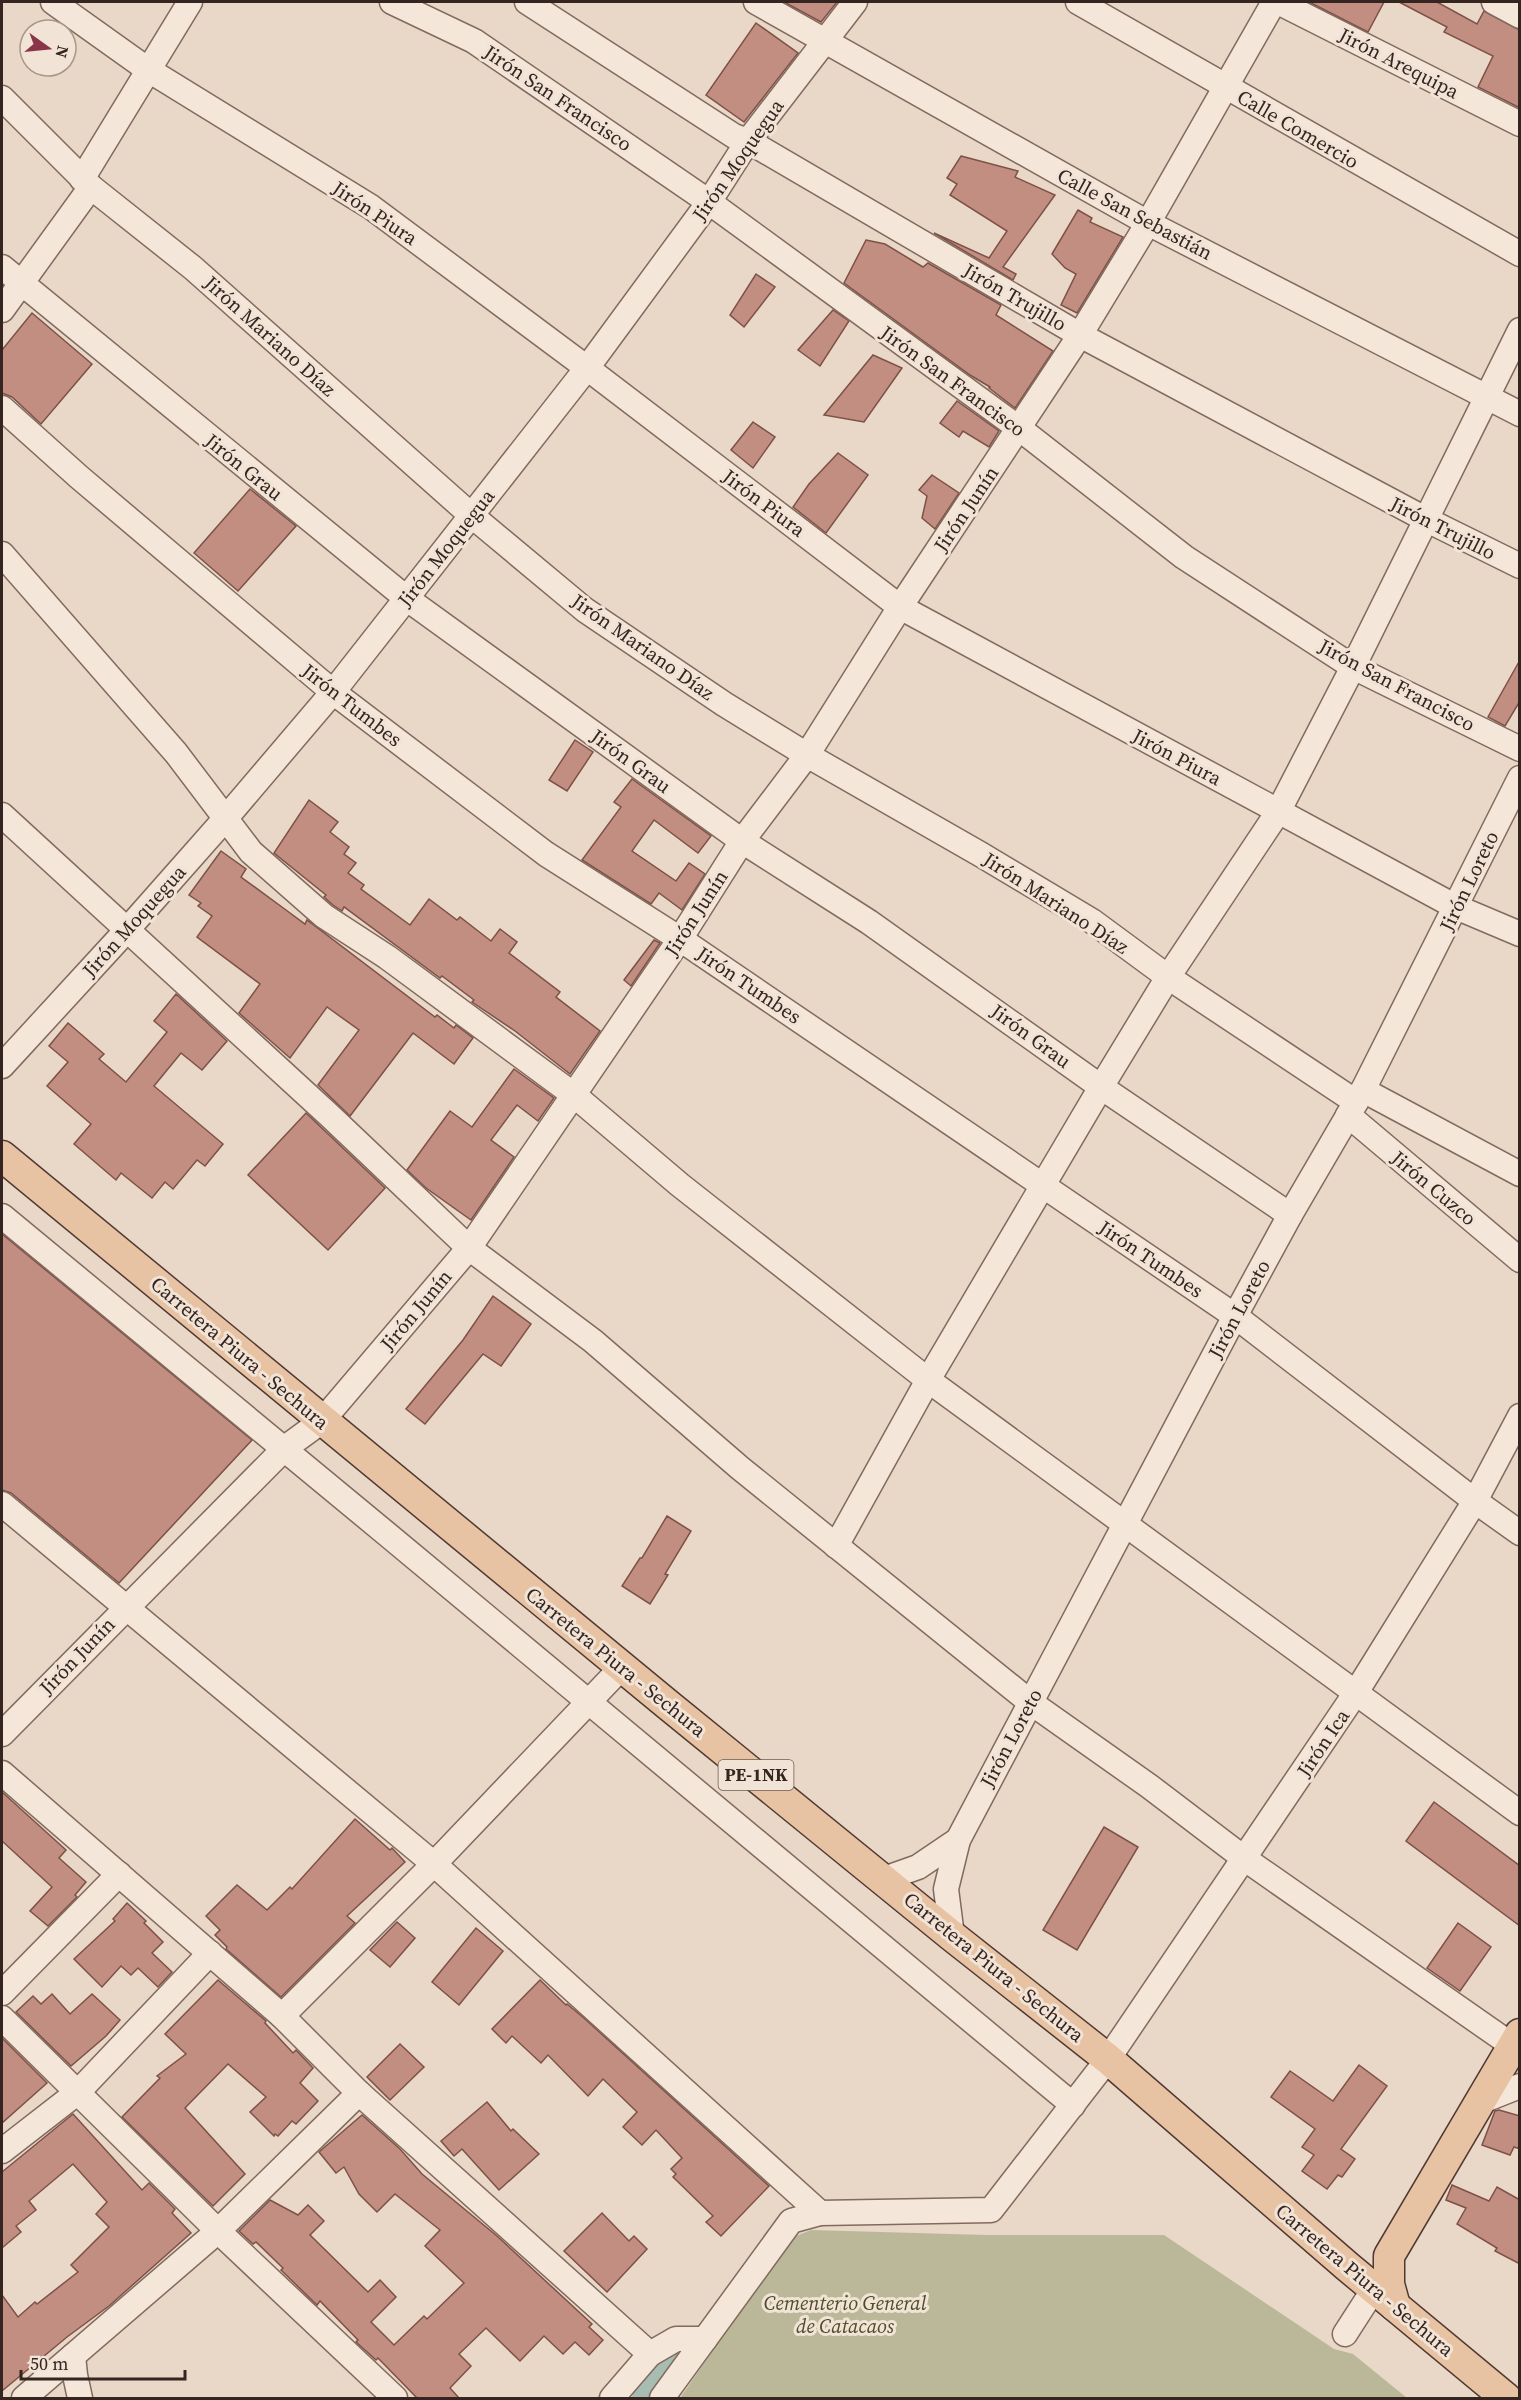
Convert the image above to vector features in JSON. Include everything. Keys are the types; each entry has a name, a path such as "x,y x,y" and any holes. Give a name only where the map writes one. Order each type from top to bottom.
{"main road":[{"name":"Carretera Piura - Sechura","path":"2,1156 622,1667 952,1936 1108,2059 1384,2298 1506,2398"},
{"path":"1384,2298 1389,2256 1516,2040"},
{"path":"1348,2267 1370,2264 1389,2256"}],"street":[{"name":"Jirón Piura","path":"53,2 147,69 371,207 587,368 900,608 1456,907 1520,934"},
{"path":"2,310 86,183 147,69 190,2"},
{"name":"Jirón San Francisco","path":"392,2 474,41 709,202 1020,429 1184,557 1353,667 1520,749"},
{"name":"Jirón Trujillo","path":"527,2 734,136 748,141 1080,335 1427,520 1520,566"},
{"name":"Calle San Sebastián","path":"756,2 1148,223 1520,414"},
{"name":"Jirón Moquegua","path":"2,1066 126,931 333,692 587,368 709,202 748,141 855,2"},
{"name":"Calle Comercio","path":"1078,2 1520,254"},
{"name":"Jirón Junín","path":"2,1734 126,1606 285,1448 322,1421 470,1248 680,939 742,841 807,755 900,608 1020,429 1148,223 1276,2"},
{"name":"Jirón Arequipa","path":"1276,2 1520,124"},
{"path":"1494,2 1520,16"},
{"name":"Jirón Mariano Díaz","path":"2,98 86,183 193,268 471,515 585,610 724,704 807,755 1092,921 1168,977 1355,1102 1520,1174"},
{"name":"Jirón Grau","path":"2,267 406,598 742,841 868,922 1101,1087 1290,1215"},
{"path":"836,1546 928,1380 1101,1087 1168,977 1278,812 1427,520 1520,330"},
{"name":"Jirón Tumbes","path":"2,408 79,477 333,692 546,854 680,939 1235,1316 1475,1501 1520,1533"},
{"path":"2,554 176,753 251,852 324,916 387,957 574,1095 680,1185 928,1380 1355,1695 1520,1813"},
{"name":"Jirón Loreto","path":"952,1936 946,1889 958,1840 1235,1316 1355,1102 1520,778"},
{"path":"2,815 126,931 330,1115 470,1248 594,1341 836,1546 1030,1702 1149,1786 1245,1858 1516,2040"},
{"name":"Jirón Cuzco","path":"1355,1102 1520,1260"},
{"path":"2,1216 285,1448 588,1703 1073,2105"},
{"name":"Jirón Ica","path":"820,2213 991,2210 1108,2059 1355,1695 1475,1501 1520,1416"},
{"path":"2,1504 434,1864 820,2213"},
{"path":"282,2016 434,1864 622,1667"},
{"path":"2,1773 282,2016 359,2093 650,2354"},
{"name":"Jirón Loreto","path":"884,1879 918,1867 958,1840"},
{"path":"2,1993 119,1874"},
{"path":"2,2151 78,2092 210,1953"},
{"path":"2,2018 218,2231 395,2398"},
{"path":"1477,2103 1520,2086"},
{"path":"24,2398 218,2231 359,2093"},
{"path":"662,2398 791,2220 820,2213"},
{"path":"1345,2334 1384,2298"},
{"path":"612,2398 650,2354 676,2338 705,2339"},
{"path":"74,2356 80,2398"}],"green space":[{"name":"Cementerio General de Catacaos","path":"811,2230 986,2235 1164,2235 1334,2349 1353,2354 1407,2398 680,2398 791,2238"}],"building":[{"path":"784,2 837,2 821,22"},
{"path":"1309,2 1384,2 1368,32"},
{"path":"1399,2 1437,2 1477,24 1484,11 1520,30 1520,108 1478,87 1493,56 1444,32 1447,27"},
{"path":"756,23 798,53 744,122 706,95"},
{"path":"961,156 1018,171 1015,177 1055,195 1003,267 1016,274 1013,280 934,233 989,258 1007,231 950,195 957,184 947,178"},
{"path":"1078,210 1092,218 1090,222 1123,237 1077,313 1061,305 1076,274 1065,268 1052,254"},
{"path":"866,240 885,244 923,267 928,263 1001,305 996,315 1053,351 1015,408 990,387 970,375 844,283"},
{"path":"756,274 775,287 744,327 730,315"},
{"path":"833,310 849,321 820,366 798,350"},
{"path":"32,313 92,364 41,424 12,397 2,393 2,350"},
{"path":"873,355 902,368 864,422 824,415"},
{"path":"957,401 999,431 989,447 963,431 959,437 940,423"},
{"path":"753,422 775,437 753,468 731,450"},
{"path":"838,453 868,475 826,533 793,507 809,484"},
{"path":"932,475 959,493 935,529 922,518 927,496 919,490"},
{"path":"250,489 296,526 238,591 194,553"},
{"path":"1520,660 1520,701 1505,726 1488,717"},
{"path":"575,740 593,752 567,791 549,780"},
{"path":"632,779 711,836 698,853 654,820 632,851 676,881 689,863 705,874 682,910 659,893 651,904 582,860 621,807 614,802"},
{"path":"309,800 338,822 330,832 349,847 344,854 356,863 348,873 364,885 361,889 410,925 429,899 457,920 460,917 491,941 500,929 517,942 509,953 560,992 556,997 600,1031 570,1074 515,1031 472,1002 474,1000 442,976 440,978 344,907 342,911 333,905 324,897 326,895 274,853"},
{"path":"221,851 246,869 241,877 305,924 307,920 435,1017 437,1015 454,1028 456,1025 473,1038 454,1064 413,1033 350,1116 318,1085 359,1030 327,1007 290,1058 239,1013 260,984 197,937 212,916 198,906 201,903 189,895"},
{"path":"654,940 660,943 631,986 624,980"},
{"path":"176,994 227,1041 202,1070 181,1053 154,1086 223,1144 205,1166 197,1160 173,1189 165,1182 152,1198 121,1173 116,1180 74,1144 91,1124 47,1086 68,1062 49,1046 68,1023 104,1054 99,1059 126,1082 167,1032 154,1021"},
{"path":"514,1069 554,1098 538,1121 517,1105 491,1140 514,1157 471,1220 426,1188 407,1170 450,1111 472,1127"},
{"path":"306,1113 385,1188 328,1250 248,1175"},
{"path":"2,1234 252,1440 119,1583 11,1493 2,1490"},
{"path":"493,1296 531,1324 501,1366 483,1354 425,1424 406,1409 463,1340"},
{"path":"667,1516 691,1531 650,1604 622,1586"},
{"path":"2,1792 66,1850 59,1858 86,1882 75,1895 77,1897 48,1926 30,1911 52,1887 2,1841"},
{"path":"1434,1802 1520,1866 1520,1926 1406,1841"},
{"path":"355,1819 390,1850 392,1848 405,1862 347,1916 355,1923 281,1997 226,1949 227,1947 215,1935 220,1930 206,1916 237,1885 267,1910 290,1887 292,1889"},
{"path":"1104,1827 1138,1847 1077,1950 1043,1930"},
{"path":"127,1903 163,1942 152,1953 172,1972 158,1987 138,1968 131,1975 121,1966 102,1987 74,1959 115,1921 113,1919"},
{"path":"397,1922 415,1938 390,1967 370,1950"},
{"path":"1458,1923 1491,1947 1460,1991 1427,1968"},
{"path":"476,1928 503,1951 459,2005 432,1982"},
{"path":"218,1980 266,2021 265,2023 293,2053 296,2050 313,2068 300,2083 318,2101 296,2124 292,2121 278,2136 275,2134 274,2136 250,2112 266,2097 228,2064 185,2108 245,2174 213,2206 122,2117 160,2078 157,2076 186,2054 165,2034"},
{"path":"540,1980 769,2186 721,2236 706,2222 713,2216 673,2177 676,2174 671,2169 682,2158 656,2130 642,2145 623,2127 637,2112 603,2079 588,2096 548,2055 541,2063 512,2036 506,2043 492,2029"},
{"path":"52,1994 70,2014 92,1994 120,2020 106,2036 71,2066 16,2012 33,1996 41,2004"},
{"path":"2,2038 47,2083 2,2123"},
{"path":"400,2044 424,2067 390,2100 367,2077"},
{"path":"1359,2065 1387,2086 1341,2149 1355,2159 1342,2177 1338,2175 1327,2189 1302,2171 1314,2155 1302,2147 1315,2129 1271,2097 1290,2071 1333,2101"},
{"path":"487,2102 511,2131 513,2129 539,2154 499,2190 462,2149 454,2156 441,2141"},
{"path":"1495,2111 1520,2116 1520,2149 1514,2147 1510,2155 1482,2145"},
{"path":"73,2114 142,2190 149,2183 175,2209 172,2213 191,2233 109,2306 67,2337 2,2391 2,2295 18,2317 35,2302 37,2304 78,2272 71,2265 109,2227 96,2214 107,2202 73,2164 29,2201 36,2210 16,2226 21,2232 2,2248 2,2172"},
{"path":"362,2115 400,2149 422,2174 497,2236 592,2324 589,2327 603,2340 589,2355 575,2342 563,2354 544,2336 520,2361 486,2328 459,2354 471,2366 450,2388 459,2398 417,2398 378,2358 376,2360 356,2342 358,2340 320,2301 317,2305 256,2242 253,2244 239,2231 270,2200 298,2215 308,2205 324,2221 310,2235 368,2292 380,2280 396,2297 371,2322 394,2345 424,2316 427,2319 464,2283 425,2246 440,2230 395,2194 377,2212 359,2194 344,2167 336,2173 319,2152"},
{"path":"1452,2185 1489,2201 1497,2187 1520,2200 1520,2264 1495,2251 1497,2248 1457,2224 1466,2208 1446,2200"},
{"path":"602,2213 629,2241 634,2236 647,2249 607,2292 564,2251"}],"waterway":[{"path":"643,2398 681,2348"}]}
